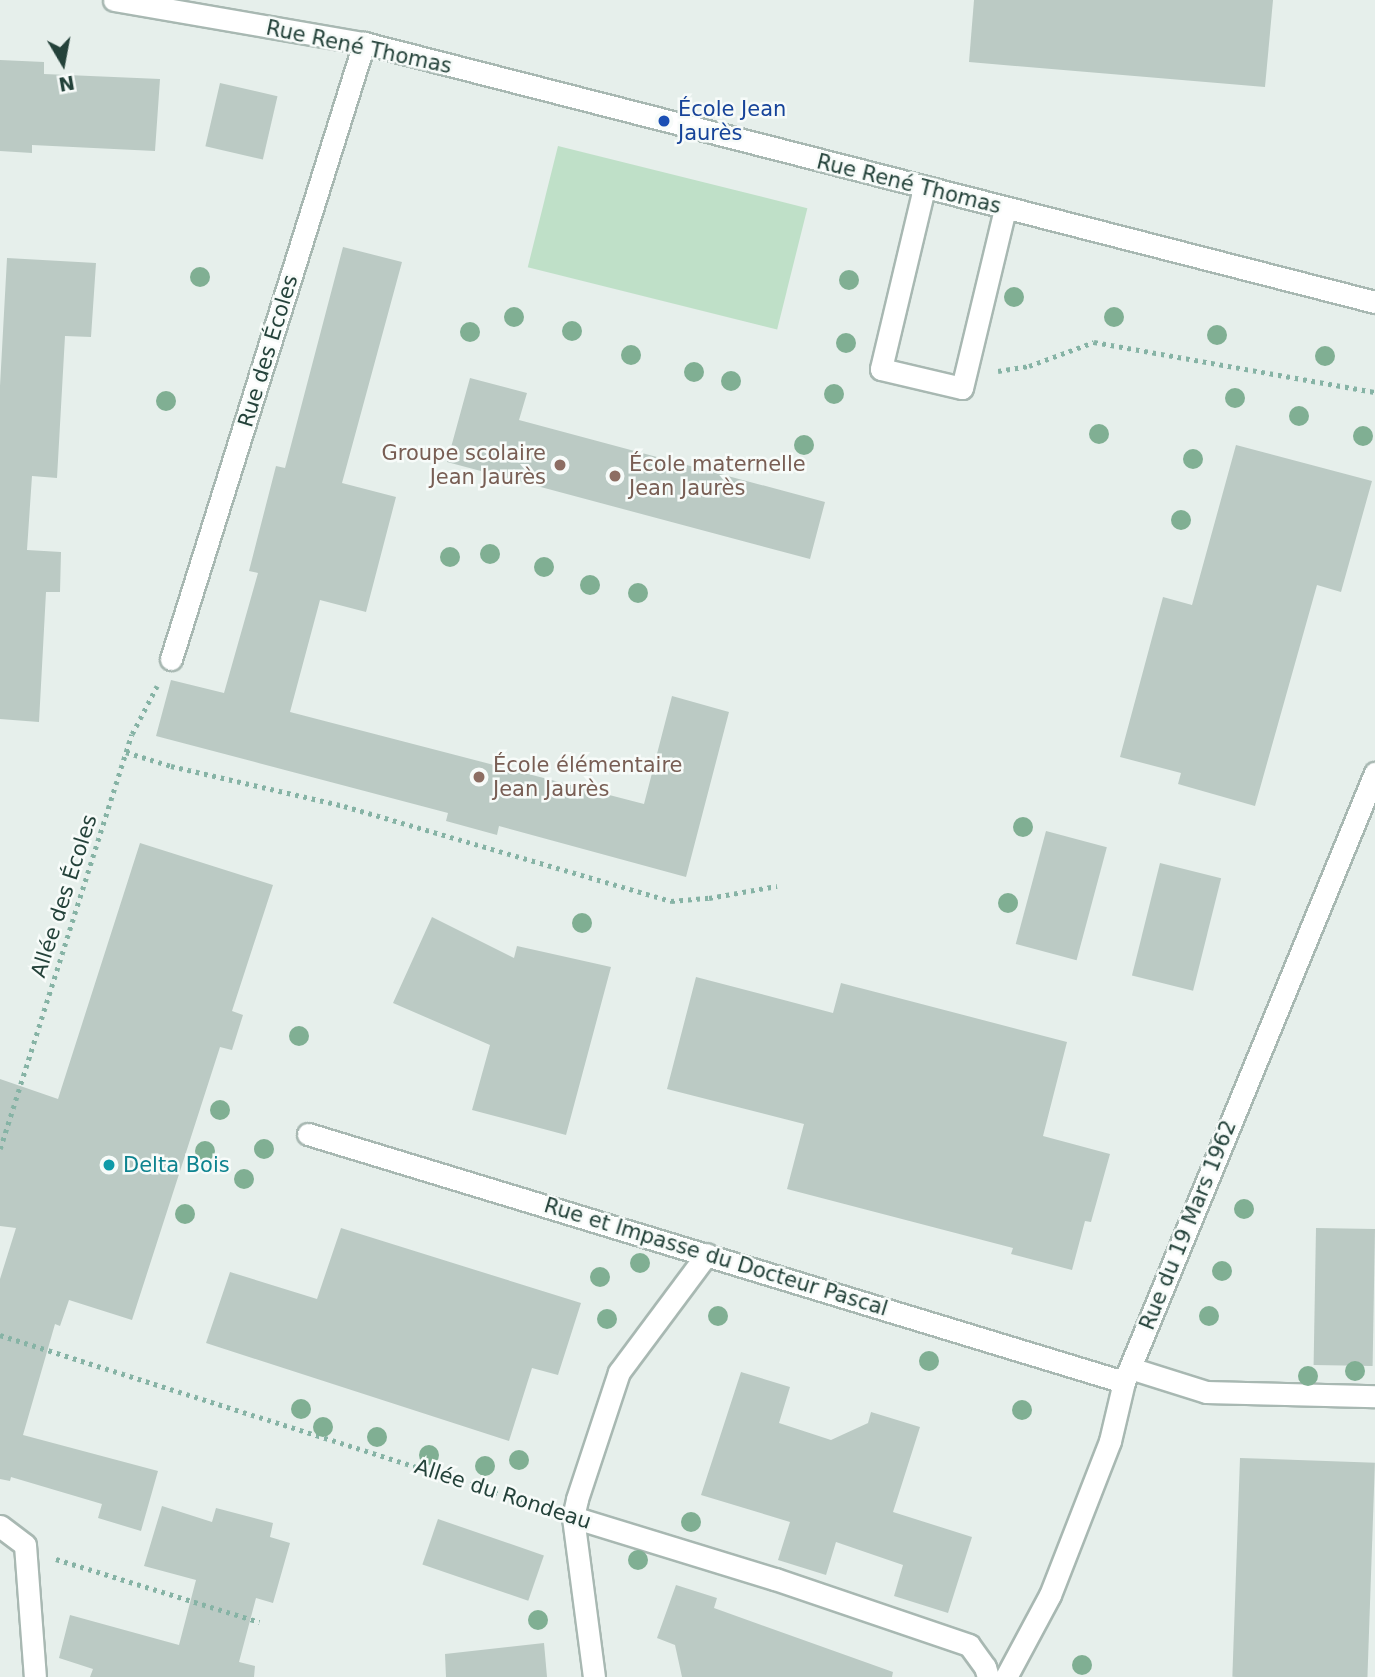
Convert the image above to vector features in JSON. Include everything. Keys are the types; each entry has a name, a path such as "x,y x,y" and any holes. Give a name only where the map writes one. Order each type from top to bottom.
{"street":[{"name":"Rue René Thomas","path":"114,0 364,43 1375,302"},
{"name":"Rue des Écoles","path":"171,659 364,43"},
{"path":"924,188 881,369 962,387 1005,209"},
{"name":"Rue du 19 Mars 1962","path":"1006,1677 1050,1595 1110,1441 1127,1375 1375,773"},
{"name":"Rue et Impasse du Docteur Pascal","path":"309,1134 707,1254 1127,1375 1206,1392 1375,1396"},
{"path":"594,1677 573,1517 620,1372 707,1254"},
{"name":"Allée du Rondeau","path":"573,1517 775,1579 970,1645 985,1667 988,1677"},
{"path":"0,1526 25,1545 35,1677"}],"path":[{"path":"967,368 985,373 1029,366 1094,342 1375,392"},
{"name":"Allée des Écoles","path":"0,1149 132,734 171,659"},
{"path":"126,752 170,766 344,806 671,901 709,898 777,886"},
{"name":"Allée du Rondeau","path":"0,1335 573,1517"},
{"path":"26,1562 62,1559 259,1622"}],"green space":[{"path":"558,146 807,208 777,329 528,267"}],"building":[{"path":"974,0 1273,0 1265,87 969,62"},
{"path":"0,60 44,62 44,74 160,79 155,151 32,145 32,153 0,151"},
{"path":"220,83 277,96 263,160 205,146"},
{"path":"343,247 402,262 342,483 396,497 366,612 320,600 290,712 644,804 672,696 729,712 686,877 499,826 497,835 446,821 448,813 156,736 171,680 224,693 258,573 249,571 276,466 285,468"},
{"path":"7,258 96,263 91,337 65,336 57,478 32,476 27,550 61,552 60,592 46,592 39,722 0,719 0,386"},
{"path":"470,378 527,393 519,420 825,502 810,559 447,462"},
{"path":"1236,445 1372,481 1341,592 1317,585 1255,806 1178,784 1181,773 1120,757 1163,597 1192,605"},
{"path":"1046,831 1107,847 1077,960 1016,944"},
{"name":"Delta Bois","path":"140,843 273,885 232,1011 243,1015 232,1050 220,1047 132,1320 69,1300 60,1326 55,1324 23,1435 158,1471 141,1531 98,1518 102,1504 11,1477 10,1481 0,1479 0,1279 16,1228 0,1226 0,1079 58,1099"},
{"path":"1160,863 1221,878 1193,991 1132,976"},
{"path":"432,917 514,958 517,946 611,967 566,1135 472,1110 490,1045 393,1003"},
{"path":"696,977 833,1013 841,983 1067,1042 1043,1136 1110,1154 1091,1222 1085,1221 1072,1270 1011,1254 1013,1248 787,1189 804,1124 667,1089"},
{"path":"341,1228 581,1303 558,1375 532,1368 509,1441 206,1343 230,1272 317,1299"},
{"path":"1316,1228 1375,1229 1373,1366 1314,1365"},
{"path":"741,1372 790,1387 779,1423 831,1440 868,1423 871,1412 920,1427 893,1512 972,1537 948,1613 894,1596 903,1565 836,1542 826,1575 778,1560 790,1522 701,1495"},
{"path":"1240,1458 1375,1463 1367,1677 1232,1677"},
{"path":"162,1506 212,1522 216,1508 273,1523 270,1537 290,1543 273,1603 256,1598 239,1662 255,1666 254,1677 90,1677 93,1669 59,1658 70,1615 179,1645 196,1580 144,1566"},
{"path":"438,1519 544,1555 528,1601 422,1564"},
{"path":"676,1585 717,1598 714,1608 893,1672 892,1677 682,1677 675,1645 657,1638"},
{"path":"544,1643 547,1677 446,1677 445,1654"}],"place":[{"name":"École Jean Jaurès","path":"664,121"},
{"name":"Groupe scolaire Jean Jaurès","path":"560,465"},
{"name":"École maternelle Jean Jaurès","path":"615,476"},
{"name":"École élémentaire Jean Jaurès","path":"479,777"},
{"name":"Delta Bois","path":"109,1165"}]}
